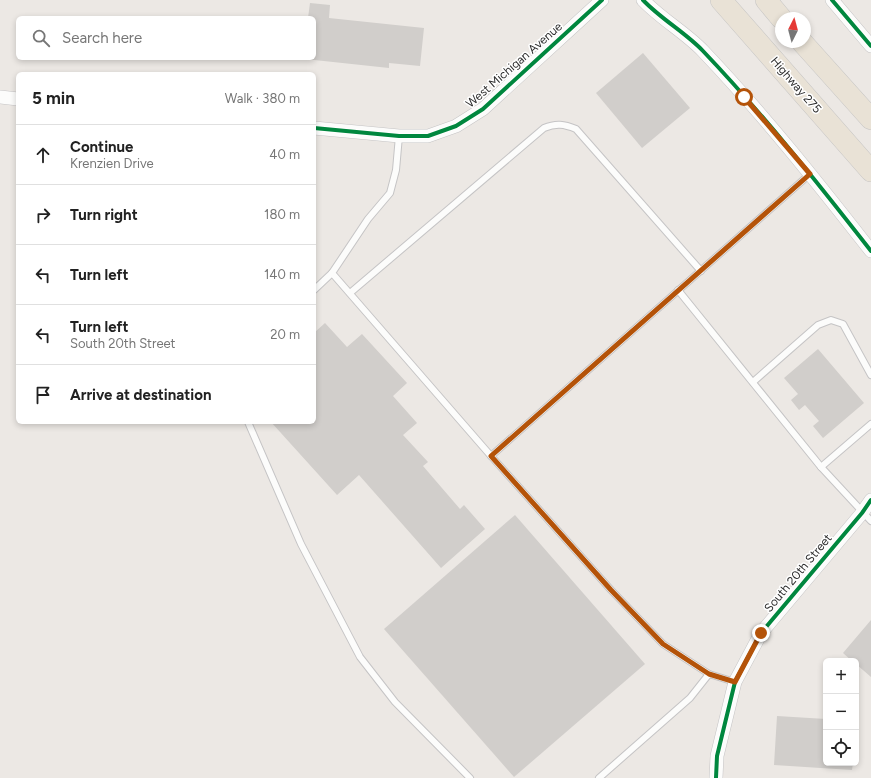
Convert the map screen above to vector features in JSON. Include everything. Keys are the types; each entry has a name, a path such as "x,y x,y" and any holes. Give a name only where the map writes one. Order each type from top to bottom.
{"highway":[{"name":"Highway 275","path":"721,0 871,171"},
{"path":"766,0 776,12"},
{"path":"807,48 871,119"}],"street":[{"name":"West Michigan Avenue","path":"316,128 399,136 428,136 456,126 483,109 602,0"},
{"path":"642,0 658,15 702,49 810,174 871,250"},
{"path":"832,0 871,46"},
{"path":"0,97 16,99"},
{"name":"South 20th Street","path":"716,778 717,756 735,682 761,633 867,517 871,500"}],"lane":[{"path":"350,293 544,128 554,124 566,125 576,129 701,270"},
{"path":"316,288 332,273 368,219 390,193 396,170 399,136"},
{"path":"491,456 810,174"},
{"path":"332,273 491,456 611,590 663,644 709,674 735,682"},
{"path":"678,290 821,467 867,517"},
{"path":"753,382 818,325 831,320 843,324 871,376"},
{"path":"249,424 301,544 360,657 396,702 470,778"},
{"path":"821,467 871,424"},
{"path":"599,778 690,698 709,674"}],"building":[{"path":"310,3 330,5 329,18 424,28 420,66 389,63 389,68 314,60 316,60 316,16 308,16"},
{"path":"643,53 690,108 642,148 596,93"},
{"path":"325,323 347,347 362,334 407,383 393,396 417,423 403,435 428,462 423,466 460,509 464,505 485,529 441,568 359,475 337,495 273,424 316,424 316,331"},
{"path":"818,349 864,403 823,438 813,426 819,421 805,405 799,410 791,400 798,394 784,378"},
{"path":"515,515 645,664 514,777 384,629"},
{"path":"871,620 871,677 859,667 859,658 849,658 843,653"},
{"path":"777,716 823,719 823,766 853,766 852,770 774,765"}],"cycle path":[{"path":"316,128 399,136 428,136 456,126 483,109 602,0"},
{"path":"643,0 696,44 747,99 871,251"},
{"path":"832,0 871,46"},
{"path":"716,778 717,756 735,682 761,633 862,513 871,500"}],"route":[{"path":"744,97 810,174 766,211 491,456 611,590 663,644 709,674 735,682 761,633"}]}
